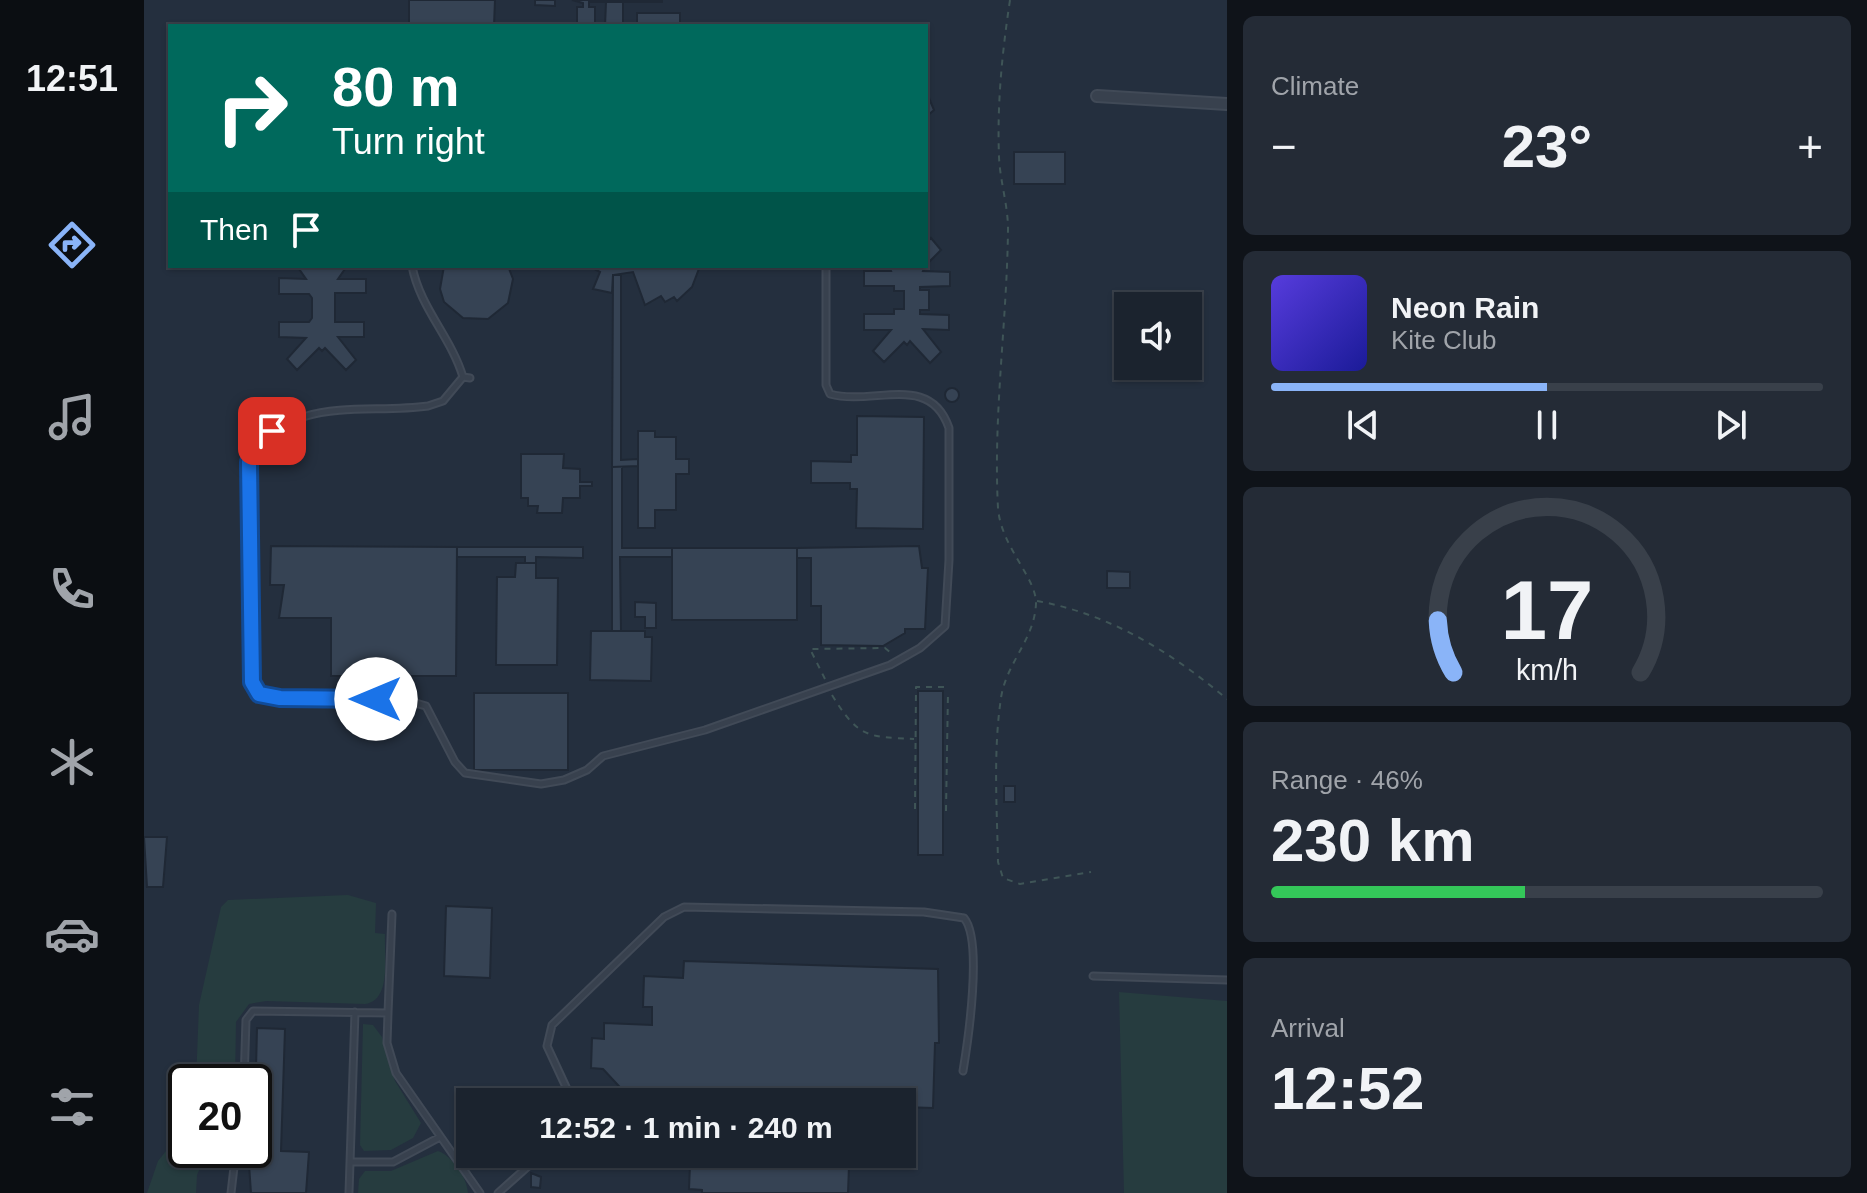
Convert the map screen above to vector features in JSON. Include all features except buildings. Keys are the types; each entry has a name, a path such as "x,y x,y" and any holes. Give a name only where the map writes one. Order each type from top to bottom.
{"street":[{"path":"1097,96 1227,104"}],"lane":[{"path":"413,268 424,306 450,347 463,377"},
{"path":"463,377 443,401 412,408 308,414 272,431 259,445 249,462 252,682 259,694 280,698 404,699 426,706 455,762 465,773 541,784 564,780 587,770 603,756 705,730 890,665 920,648 945,626 949,560 949,428 944,412 924,396 830,394 826,385 826,268"},
{"path":"463,377 470,378"},
{"path":"566,1088 547,1046 552,1025 664,917 684,907 924,912 964,918 972,933 969,1033 963,1071"},
{"path":"392,914 388,1013 391,1063 480,1193"},
{"path":"1093,976 1227,980"},
{"path":"245,1064 246,1020 253,1011 388,1013"},
{"path":"349,1193 355,1012"},
{"path":"351,1162 393,1162 440,1137"},
{"path":"231,1193 234,1168"},
{"path":"498,1193 526,1168"}],"path":[{"path":"1010,0 1000,79 999,159 1008,226 1001,329 998,508 1005,541 1034,590 1036,601 1033,627 1012,663 1001,698 998,862 1003,878 1020,884 1091,872"},
{"path":"1036,601 1077,608 1123,628 1179,661 1226,697"},
{"path":"825,680 810,649 885,648 891,653"},
{"path":"915,809 916,687 949,687"},
{"path":"831,691 848,720 862,734 915,739"},
{"path":"946,811 948,692"}],"green space":[{"path":"348,895 376,903 375,933 385,934 385,976 379,994 374,1001 365,1004 266,1001 249,1004 236,1022 235,1064 197,1064 199,1005 221,907 228,900"},
{"path":"1119,992 1227,1001 1227,1193 1124,1193"},
{"path":"363,1024 373,1025 382,1037 395,1081 421,1123 413,1138 391,1150 364,1151 360,1145"},
{"path":"168,1148 168,1168 200,1168 196,1193 147,1193 158,1161"},
{"path":"438,1151 458,1168 468,1193 358,1193 359,1179 365,1171 391,1171"}],"route":[{"path":"272,431 249,462 249,661 252,682 259,694 280,698 376,699"}]}
